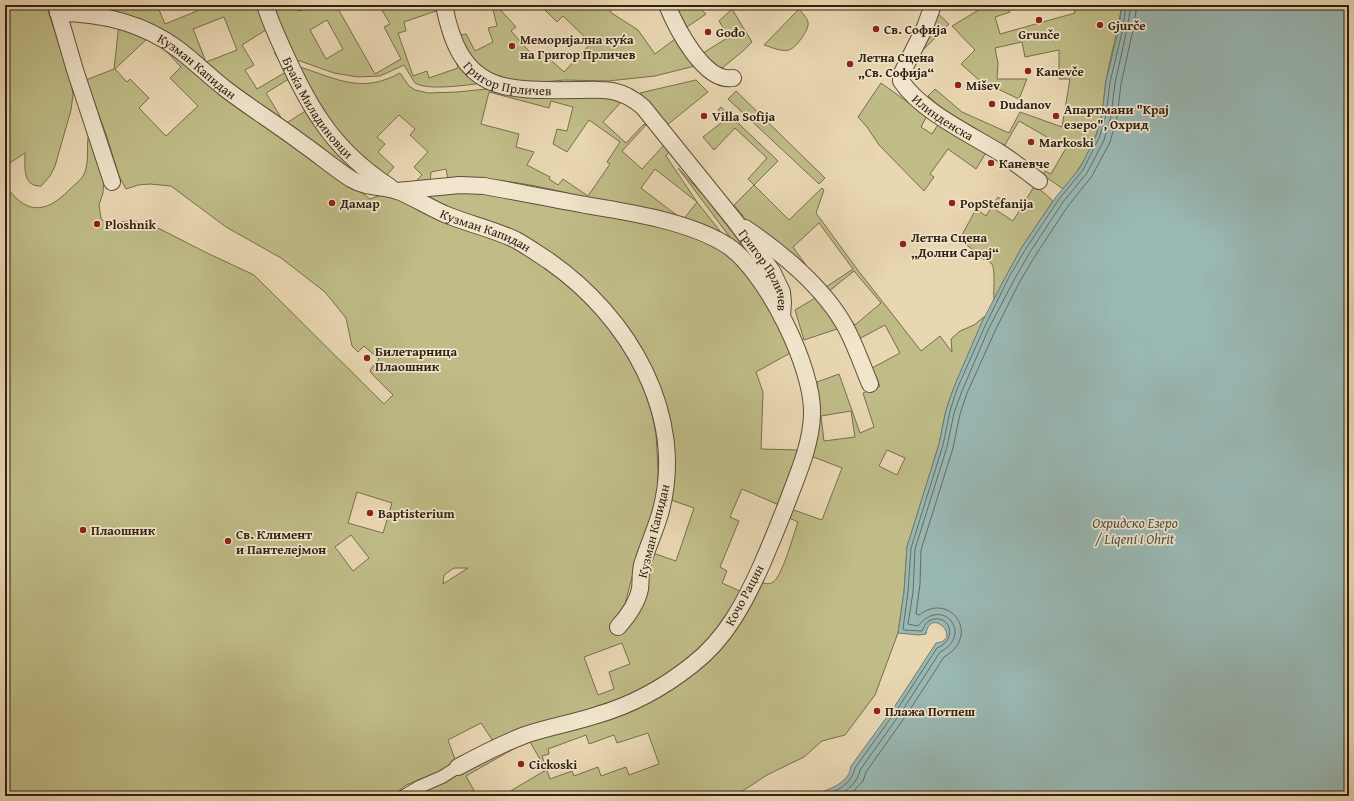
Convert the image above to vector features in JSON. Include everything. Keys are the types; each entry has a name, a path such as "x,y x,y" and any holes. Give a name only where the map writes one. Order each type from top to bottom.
{"street":[{"name":"Браќа Миладиновци","path":"265,5 289,62 321,122 355,159 378,179 396,191"},
{"name":"Григор Прличев","path":"444,5 451,35 459,53 473,71 484,79 494,84 534,90 615,91 623,93 643,107 735,221 768,266 782,292 782,317"},
{"path":"667,5 677,28 696,56 710,70 720,77 726,79 733,78"},
{"name":"Илинденска","path":"933,5 923,32 901,75 901,81 912,94 942,118 1018,165 1039,181"},
{"name":"Кузман Капидан","path":"112,182 57,9 101,16 136,25 153,33 179,50 225,89 254,111 301,142 351,179 369,186 396,191 438,211 500,234 528,247 568,275 616,323 636,353 650,381 662,424 666,445 666,488 658,521 642,566 640,590 637,601 629,614 618,627"},
{"name":"Григор Прличев","path":"396,191 460,185 484,186 630,212 692,229 719,240 742,258 764,286 782,317"},
{"path":"735,221 778,252 813,285 828,303 845,326 870,384"},
{"name":"Кочо Рацин","path":"458,767 496,746 526,735 595,716 644,697 672,680 694,664 710,650 730,624 748,593 775,533 804,456 811,427 812,403 802,361 782,317"},
{"path":"404,796 419,787 442,777 458,767"}],"shaded area":[{"path":"5,5 46,5 71,80 73,95 71,110 55,166 50,176 41,186 30,183 26,175 25,153 5,166"},
{"path":"73,5 157,5 165,24 197,11 194,5 261,5 269,28 242,45 254,65 245,70 257,89 286,72 274,52 279,49 292,77 266,93 285,124 310,108 324,130 343,153 371,182 350,172 300,135 249,102 169,38 143,23 124,16","holes":["224,17 237,50 206,62 193,29"]},
{"path":"270,5 296,5 298,11 320,5 340,5 337,7 375,74 401,59 384,27 390,24 379,5 438,5 439,10 404,22 406,31 398,33 413,76 427,71 429,78 458,68 448,36 483,83 448,87 429,87 415,83 404,65 380,76 358,77 334,73 293,60","holes":["327,20 343,49 326,59 310,30"]},
{"path":"492,5 496,5 516,27 511,31 536,59 543,53 564,72 591,43 563,16 557,22 540,5 595,5 599,9 603,5 615,5 610,12 638,30 655,54 675,39 695,66 655,76 608,81 564,80 533,83 515,82 482,72 457,36 466,34 475,51 493,42 488,28 497,26"},
{"path":"675,5 697,5 706,14 687,27"},
{"path":"987,5 1007,5 1010,12 995,17 1000,34 1075,13 1073,5 1122,5 1106,80 1103,110 1096,135 1082,163 1063,189 1043,175 1045,171 1051,174 1066,148 1019,121 1002,150 949,115 928,96 935,89 962,112 1009,133 1020,112 1062,127 1070,79 1059,79 1059,50 1025,57 1022,42 995,48 998,63 997,79 1027,79 1019,99 979,80 961,64 975,50 952,26"},
{"path":"732,9 752,42 721,69 703,53 729,37 719,21"},
{"path":"799,9 807,18 808,25 802,38 795,46 789,50 779,50 764,45"},
{"path":"935,11 949,24 914,59"},
{"path":"119,24 151,35 115,69 127,82 130,79 149,98 139,108 166,136 198,106 170,78 181,67 154,38 242,108 291,140 370,199 378,196 391,195 433,215 502,240 533,256 576,289 610,326 624,346 643,385 652,414 656,434 658,470 658,486 653,515 636,562 625,604 614,620 619,633 630,623 644,600 648,581 648,569 653,553 676,561 694,508 671,500 674,476 671,428 665,404 647,358 635,337 614,309 589,286 562,265 506,230 413,195 475,189 655,222 686,230 701,236 728,254 761,292 778,322 792,352 756,372 763,392 761,449 799,450 779,505 742,489 730,517 739,521 720,567 727,571 722,583 742,592 734,607 707,643 685,663 658,682 634,696 618,703 524,729 493,741 481,723 448,740 456,762 443,770 406,785 392,796 5,796 5,184 12,194 27,206 35,208 52,204 84,175 90,129 104,177 103,193 99,205 101,218 103,221 110,224 134,221 160,229 254,275 384,404 393,395 371,373 370,370 379,359 364,346 358,352 352,346 346,318 325,292 281,258 226,227 171,186 150,184 138,185 126,189 119,176 107,137 86,80 114,69","holes":["357,492 392,503 383,533 348,523","351,535 369,558 353,571 335,547","454,568 468,568 443,584 444,575","622,643 630,664 609,672 614,689 598,695 584,657"]},
{"path":"300,67 338,80 361,83 374,83 400,73 409,86 415,90 428,93 487,89 507,92 606,97 621,102 603,122 626,143 644,124 646,125 622,151 642,169 664,145 670,150 666,156 697,202 727,240 609,204 548,189 483,178 448,180 446,169 431,172 430,183 414,183 422,175 414,167 428,152 410,135 415,129 399,115 377,137 385,144 378,152 394,167 386,176 382,175 327,123","holes":["489,92 549,108 551,101 573,107 567,131 557,129 553,144 567,152 589,120 620,142 607,162 610,164 588,196 563,179 558,185 549,179 550,177 527,165 534,152 516,147 519,134 481,124","655,169 697,202 683,220 641,188"]},
{"path":"696,80 708,92 667,125 640,93"},
{"path":"881,83 927,116 921,127 932,134 939,123 987,151 976,169 948,149 930,174 934,177 924,191 879,145 858,117"},
{"path":"736,91 825,178 819,184 728,99"},
{"path":"721,107 778,161 754,185 748,179 767,158 735,128 714,150 703,137 726,119 718,110"},
{"path":"678,168 706,198 742,245 732,240"},
{"path":"754,185 789,220 822,188 824,190 816,213 857,269 921,351 940,336 952,352 951,339 960,331 974,325 985,316 954,387 946,410 939,444 907,547 904,592 898,633 875,695 845,735 822,741 804,757 767,775 735,796 502,796 546,770 529,740 466,776 477,796 416,796 474,764 529,738 609,717 634,708 658,696 680,682 700,666 718,649 735,629 749,607 761,583 767,584 773,582 780,572 798,522 787,517 791,509 822,520 842,468 811,456 820,416 817,382 839,374 860,433 874,427 863,393 880,386 872,368 900,353 885,325 857,340 845,317 823,289 853,269 819,223 793,247 806,265 803,268 776,243 752,227 734,205","holes":["854,271 881,303 855,325 828,292","851,411 855,437 824,441 821,416","887,450 905,458 897,475 879,466","648,733 659,764 629,775 626,767 601,776 598,767 574,776 572,771 550,779 542,756 549,754 548,749 586,735 589,744 614,735 617,743"]},
{"path":"1035,185 1053,201 1022,247 994,299 993,265 979,257 979,254 961,241 962,235 976,209 986,216 998,197 1002,200 996,210 1013,221"},
{"path":"817,297 840,328 804,340 795,310"}],"water":[{"name":"Охридско Езеро / Liqeni i Ohrit","path":"1122,5 1349,5 1349,796 812,796 836,786 846,778 851,766 895,706 936,643 944,641 947,636 943,626 938,623 933,623 929,626 926,634 919,635 898,633 904,592 907,547 939,444 946,410 954,387 981,324 1022,247 1056,197 1080,168 1096,136 1102,114 1106,81 1119,28"}],"place":[{"name":"Grunče","path":"1039,20"},
{"name":"Gjurče","path":"1100,25"},
{"name":"Св. Софија","path":"876,29"},
{"name":"Gođo","path":"708,32"},
{"name":"Меморијална куќа на Григор Прличев","path":"512,46"},
{"name":"Летна Сцена „Св. Софија“","path":"850,64"},
{"name":"Kanevče","path":"1028,71"},
{"name":"Mišev","path":"958,85"},
{"name":"Dudanov","path":"992,104"},
{"name":"Villa Sofija","path":"704,116"},
{"name":"Апартмани \"Kрај eзеро\", Охрид","path":"1056,116"},
{"name":"Markoski","path":"1031,142"},
{"name":"Каневче","path":"991,163"},
{"name":"Дамар","path":"332,203"},
{"name":"PopStefanija","path":"952,203"},
{"name":"Ploshnik","path":"97,224"},
{"name":"Летна Сцена „Долни Сарај“","path":"903,244"},
{"name":"Билетарница Плаошник","path":"367,358"},
{"name":"Baptisterium","path":"370,513"},
{"name":"Плаошник","path":"83,530"},
{"name":"Св. Климент и Пантелејмон","path":"228,541"},
{"name":"Плажа Потпеш","path":"877,711"},
{"name":"Cickoski","path":"521,764"}]}
